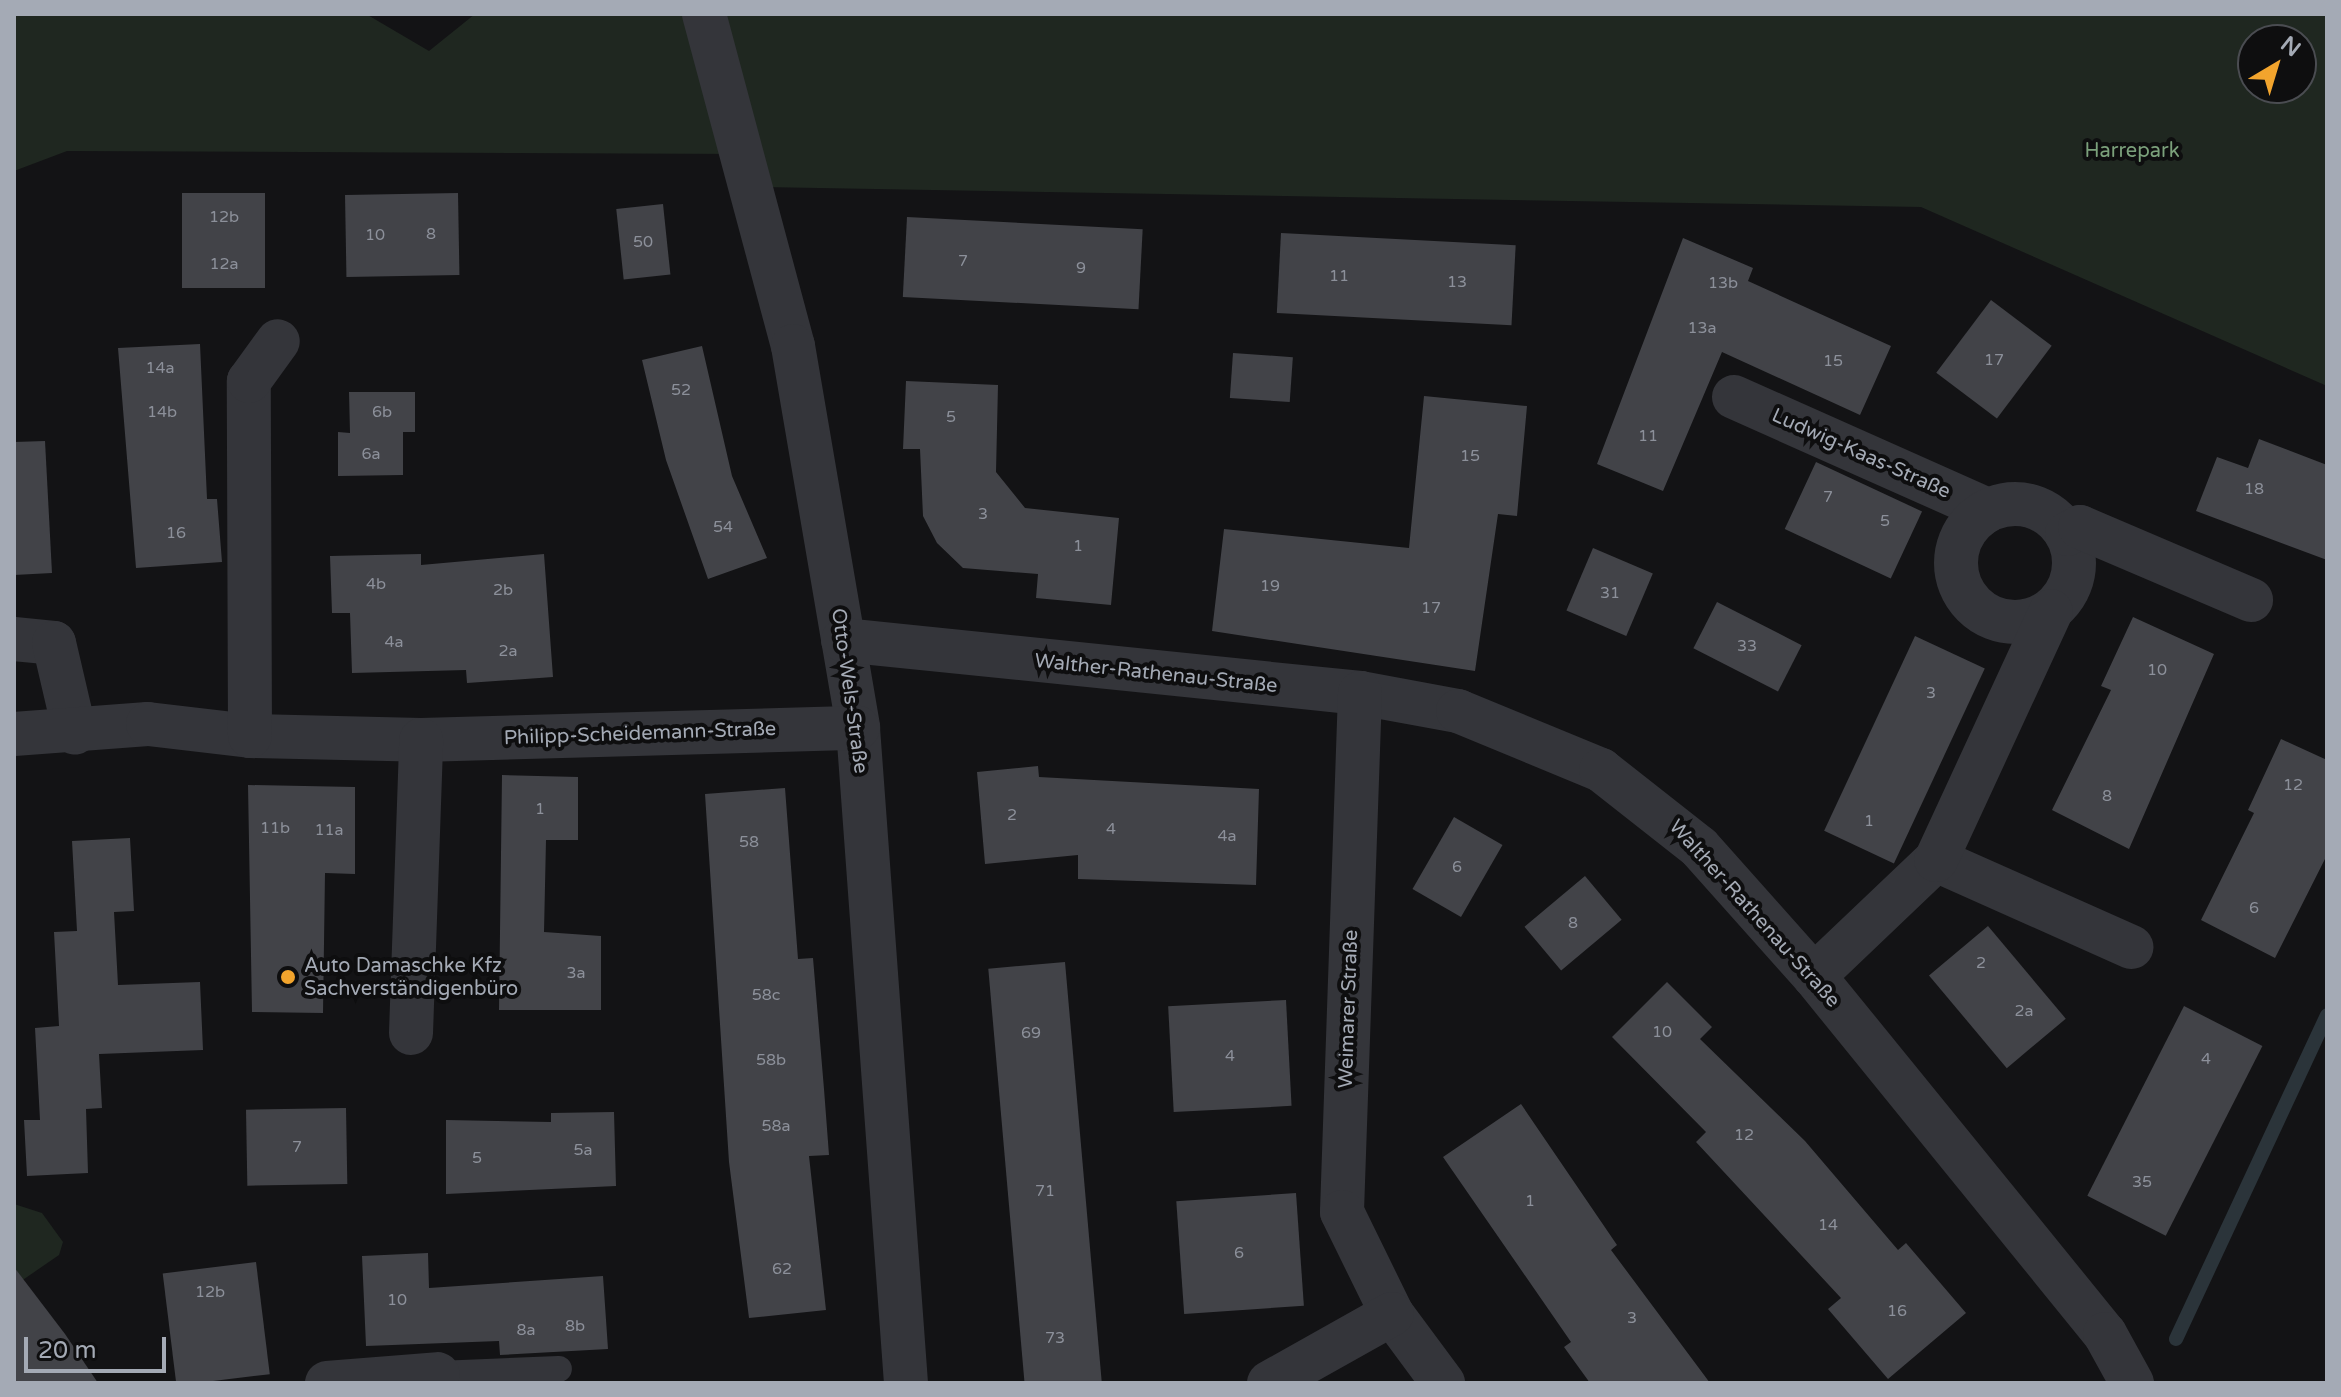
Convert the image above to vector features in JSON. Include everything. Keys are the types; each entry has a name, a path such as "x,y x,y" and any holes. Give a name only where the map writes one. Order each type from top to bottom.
{"street":[{"name":"Otto-Wels-Straße","path":"704,14 793,346 858,728 906,1383"},
{"path":"250,736 249,381 278,341"},
{"name":"Ludwig-Kaas-Straße","path":"1734,397 1988,510 2041,509 2067,534"},
{"path":"1988,510 1961,538 1957,576 1965,594 1977,609 2014,623 2051,611"},
{"path":"1814,976 1936,860 2051,611 2075,568 2067,534 2080,527 2251,600"},
{"path":"14,639 54,643 75,733"},
{"name":"Walther-Rathenau-Straße","path":"843,640 1360,693 1458,711 1601,770 1699,847 1814,976 2105,1334 2132,1383"},
{"name":"Weimarer Straße","path":"1360,693 1342,1212 1392,1314 1443,1383"},
{"name":"Philipp-Scheidemann-Straße","path":"14,734 75,733 148,724 250,736 421,740 858,728"},
{"path":"411,1033 421,740"},
{"path":"1936,860 2131,947"},
{"path":"1269,1383 1392,1314"},
{"path":"327,1383 438,1374"}],"lane":[{"path":"438,1374 559,1369"}],"green space":[{"name":"Harrepark","path":"14,14 366,14 429,51 475,14 2327,14 2327,386 1921,207 755,187 746,154 67,151 14,171"},
{"path":"14,1204 42,1213 63,1242 59,1255 14,1286"}],"building":[{"path":"182,193 265,193 265,288 182,288"},
{"path":"458,193 459,275 346,277 345,195"},
{"path":"663,204 670,275 624,280 616,209"},
{"path":"907,217 1143,229 1138,309 903,297"},
{"path":"1281,233 1516,245 1511,325 1277,313"},
{"path":"1683,238 1753,268 1748,281 1891,346 1860,415 1722,352 1663,491 1597,464"},
{"path":"1991,300 2052,346 1997,418 1936,373"},
{"path":"200,344 207,499 217,499 222,562 136,568 118,348"},
{"path":"702,346 732,476 767,558 708,579 666,460 642,360"},
{"path":"1233,353 1293,357 1290,402 1230,398"},
{"path":"906,381 998,385 996,472 1025,508 1119,518 1111,605 1036,598 1038,574 963,568 937,543 923,516 920,449 903,449"},
{"path":"349,392 415,392 415,432 403,432 403,475 338,476 338,432 350,433"},
{"path":"1424,396 1527,406 1517,516 1498,514 1475,671 1212,631 1224,529 1409,548"},
{"path":"2259,439 2327,465 2327,560 2196,511 2217,457 2248,468"},
{"path":"45,441 52,573 14,575 14,442"},
{"path":"1816,462 1922,511 1891,579 1785,529"},
{"path":"1593,548 1653,573 1626,636 1566,611"},
{"path":"421,554 421,565 544,554 553,677 467,683 466,670 352,673 350,613 332,613 330,556"},
{"path":"1717,602 1802,645 1778,691 1693,648"},
{"path":"2133,617 2214,654 2129,849 2052,810 2111,690 2101,686"},
{"path":"1915,636 1985,669 1894,863 1824,831"},
{"path":"2281,739 2327,760 2327,855 2275,958 2201,920 2254,813 2248,810"},
{"path":"1038,766 1039,777 1259,789 1256,885 1078,879 1078,855 985,864 977,772"},
{"path":"502,775 578,777 578,840 546,840 544,932 601,936 601,1010 499,1010"},
{"path":"248,785 355,787 355,874 325,873 323,1013 252,1012"},
{"path":"785,788 798,959 813,958 824,1089 829,1155 809,1156 826,1310 749,1318 729,1162 705,794"},
{"path":"1454,817 1502,845 1461,917 1412,889"},
{"path":"130,838 134,911 114,912 118,985 200,982 203,1050 99,1054 102,1108 86,1109 88,1173 27,1176 24,1120 40,1120 35,1028 59,1026 54,932 77,931 72,841"},
{"path":"1585,876 1622,920 1561,970 1524,927"},
{"path":"1988,926 2066,1019 2007,1068 1929,975"},
{"path":"1065,962 1102,1383 1025,1383 988,969"},
{"path":"1667,982 1712,1027 1700,1039 1805,1141 1898,1250 1906,1243 1966,1313 1888,1379 1828,1309 1841,1298 1696,1142 1706,1132 1612,1037"},
{"path":"1286,1000 1292,1106 1174,1112 1168,1006"},
{"path":"2184,1006 2262,1046 2166,1236 2087,1196"},
{"path":"1521,1104 1617,1245 1611,1250 1710,1383 1590,1383 1564,1347 1571,1342 1443,1157"},
{"path":"346,1108 347,1184 247,1186 246,1110"},
{"path":"614,1112 616,1186 446,1194 446,1120 551,1122 551,1113"},
{"path":"1296,1193 1304,1306 1184,1314 1176,1201"},
{"path":"428,1253 429,1288 603,1276 608,1349 500,1355 499,1341 366,1346 362,1256"},
{"path":"256,1262 270,1374 176,1383 163,1273"},
{"path":"14,1267 65,1334 98,1383 14,1383"}],"waterway":[{"path":"2176,1339 2327,1015"}],"place":[{"name":"Auto Damaschke Kfz Sachverständigenbüro","path":"288,977"}]}
